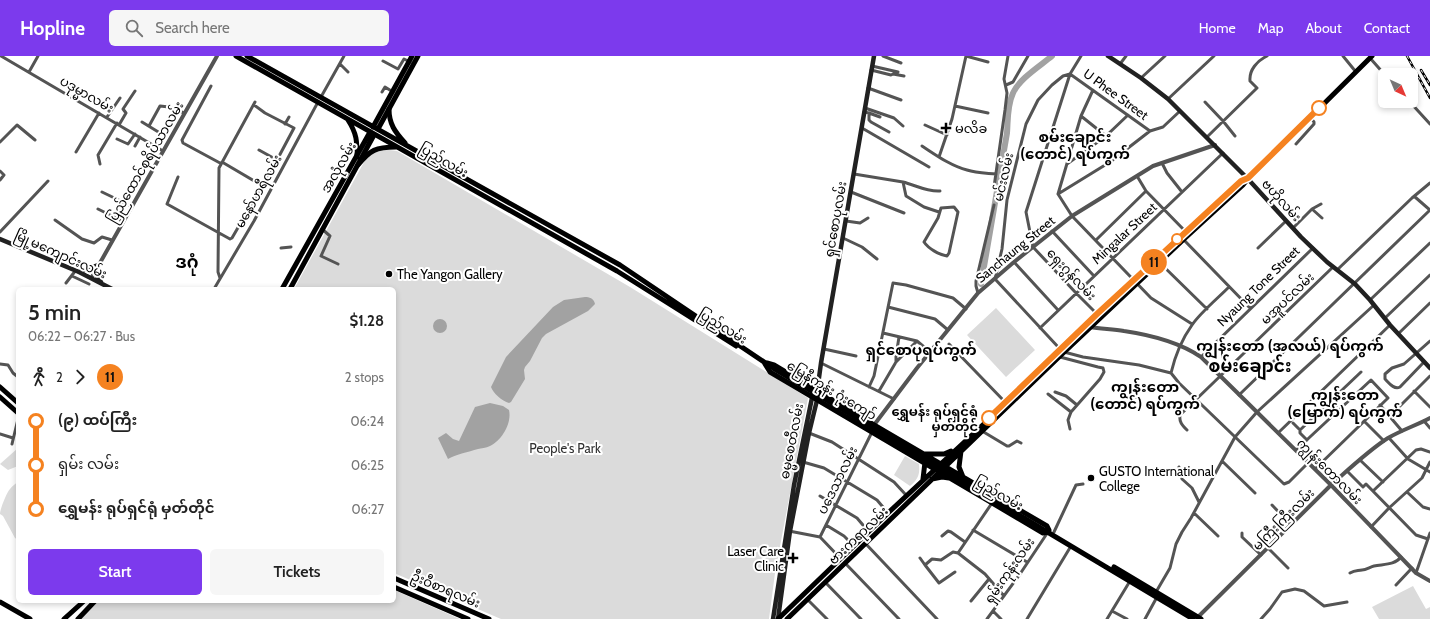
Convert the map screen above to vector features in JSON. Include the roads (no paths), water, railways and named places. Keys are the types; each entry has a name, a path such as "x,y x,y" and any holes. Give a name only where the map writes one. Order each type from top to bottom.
{"main road":[{"name":"ပြည်လမ်း","path":"236,56 374,131 397,147 616,271 690,319 766,364 774,365 817,389 874,425 1047,526 1049,531 1071,546 1197,618"},
{"name":"ပြည်လမ်း","path":"248,56 348,119 410,148 466,178 620,265 766,364 770,372 1043,532 1049,531 1156,595"},
{"name":"အလုံလမ်း","path":"283,287 350,173 358,165 412,56"},
{"name":"အလုံလမ်း","path":"291,287 350,173 356,157 389,108 418,56"},
{"name":"ရှင်စောပုလမ်း","path":"817,389 842,238 866,111 868,88 874,56"},
{"name":"ဗဟိုလမ်း","path":"1108,56 1168,99 1248,178 1312,248 1355,284 1398,334 1430,368"},
{"name":"ဗားကရာလမ်း","path":"778,619 868,531 890,515 931,480 942,465 1181,238 1243,185 1248,178 1371,57"},
{"path":"389,108 389,118 392,127 410,148"},
{"path":"348,119 355,130 357,139 356,157"},
{"path":"358,165 372,150 385,147 397,147"},
{"name":"မြို့မကျောင်းလမ်း","path":"0,239 92,277 108,287"},
{"path":"78,271 98,265 97,276 101,283"},
{"name":"ဗားကရာလမ်း","path":"1031,381 1059,356 1062,351"},
{"name":"မြေနီကုန်း ဂုံးကျော်","path":"766,364 1049,531"},
{"path":"0,387 16,401"},
{"name":"ဓမ္မစေတီလမ်း","path":"773,619 811,396 817,389"},
{"name":"ဓမ္မစေတီလမ်း","path":"778,619 788,531 817,399 817,389"},
{"path":"0,397 16,410"},
{"path":"923,454 944,454 958,450 959,467 963,477"},
{"path":"923,479 925,462"},
{"path":"890,515 906,495 923,479 938,470"},
{"path":"931,480 942,477 954,480"},
{"name":"ဗားကရာလမ်း","path":"787,619 865,543 890,515"},
{"name":"ဦးဝီစာရလမ်း","path":"396,579 482,618 489,619"},
{"name":"ဦးဝီစာရလမ်း","path":"396,588 468,619"},
{"path":"0,602 30,619"},
{"path":"795,602 796,605 800,606"},
{"path":"64,619 84,603"},
{"path":"70,619 84,603"},
{"path":"78,619 93,603"},
{"path":"780,608 782,612 786,611"}],"street":[{"name":"ပဒုမ္မာလမ်း","path":"0,56 163,151"},
{"path":"29,72 38,56"},
{"name":"ပြည်ထောင်စုရိပ်သာလမ်း","path":"92,277 122,221 217,56"},
{"name":"မနော်ဟရီလမ်း","path":"215,287 254,221 344,56"},
{"path":"883,56 901,63"},
{"path":"939,157 955,106 966,56 988,62"},
{"path":"994,187 1006,93 1004,79 1008,56"},
{"path":"1006,85 1013,82 1028,56"},
{"path":"1033,247 1026,212 1070,74 1082,56"},
{"path":"1120,64 1126,56"},
{"path":"1140,78 1165,56"},
{"path":"1168,99 1214,56"},
{"path":"1207,137 1257,88 1250,81 1251,71 1267,56"},
{"path":"1343,56 1356,72"},
{"path":"1371,57 1380,68"},
{"path":"383,61 398,69 404,59 410,62"},
{"path":"340,64 348,72"},
{"path":"872,68 898,72"},
{"path":"872,68 891,75 904,76"},
{"name":"U Phee Street","path":"1070,74 1150,131"},
{"name":"မင်းလမ်း","path":"995,279 1002,249 1007,200 1026,124 1038,100 1063,76 1070,74"},
{"path":"211,86 182,140 183,143 221,162 263,186"},
{"path":"382,92 385,87 393,92"},
{"path":"868,88 901,100"},
{"path":"1093,90 1081,116 1058,194 1072,216 1135,282 1157,303 1192,324"},
{"path":"100,164 98,154 126,113 123,109 135,91"},
{"path":"107,117 120,98"},
{"path":"1205,102 1223,120 1235,136"},
{"path":"178,176 167,204 218,233 231,239 263,186 294,128 265,113 254,103 221,162 219,168 218,233 218,272 220,279"},
{"path":"149,126 160,106 169,107 184,113"},
{"path":"955,106 988,113"},
{"path":"1415,108 1430,124"},
{"path":"866,111 880,117"},
{"path":"866,111 894,118 903,126"},
{"path":"866,111 868,120 889,132"},
{"path":"1058,194 1114,158 1150,131 1163,127 1180,111"},
{"path":"76,152 100,113"},
{"path":"1066,164 1106,136 1128,115"},
{"path":"1081,116 1106,136"},
{"path":"285,124 289,117"},
{"path":"1296,144 1314,124 1310,117"},
{"path":"142,122 160,133"},
{"path":"0,142 17,125 35,140"},
{"path":"925,126 947,135"},
{"path":"862,128 929,167"},
{"path":"117,139 128,144 135,134"},
{"path":"135,146 140,137"},
{"name":"Sanchaung Street","path":"874,425 978,293 1014,262 1072,216 1153,166 1215,145"},
{"path":"922,146 939,157 968,171 996,174"},
{"path":"259,150 277,160"},
{"name":"Mingalar Street","path":"1040,328 1223,153"},
{"path":"1162,163 1167,173 1182,192"},
{"path":"0,171 4,175 0,180"},
{"path":"854,174 903,182 930,191 940,192"},
{"path":"1137,176 1146,191 1187,233"},
{"path":"0,232 48,181"},
{"path":"903,182 906,196 924,207 939,212"},
{"name":"မအူပင်လမ်း","path":"1187,430 1181,424 1179,419 1180,415 1335,268 1430,183"},
{"path":"1096,240 1146,191"},
{"path":"102,192 131,206"},
{"path":"851,192 904,213"},
{"path":"1239,395 1430,210 1415,196"},
{"path":"1293,228 1312,209 1321,204"},
{"path":"978,293 976,281 994,205"},
{"path":"98,208 122,221"},
{"path":"941,208 954,208 958,212 949,253 944,256 924,242 938,218 939,212 941,208"},
{"path":"1312,209 1322,218"},
{"path":"846,221 860,223 868,218"},
{"path":"55,220 82,239 94,243 102,237 112,240"},
{"path":"1258,248 1286,221"},
{"path":"322,229 330,236 321,256 338,264"},
{"path":"1052,231 1094,276"},
{"path":"842,238 864,249 877,259"},
{"path":"1181,238 1250,308"},
{"path":"1370,300 1430,243"},
{"path":"281,248 291,247"},
{"name":"ရှေးဂွန်လမ်း","path":"1033,247 1098,316"},
{"name":"Nyaung Tone Street","path":"1201,356 1312,248"},
{"path":"1158,261 1207,309"},
{"path":"1014,262 1058,310"},
{"path":"66,283 78,271"},
{"path":"1385,318 1430,275"},
{"path":"72,276 89,284"},
{"path":"995,279 1062,351 1083,357 1140,365 1171,373 1178,383 1284,484 1289,482 1308,462"},
{"path":"870,387 874,376 893,283 906,285 953,298 966,309"},
{"path":"1171,373 1180,345 1192,324 1229,287"},
{"path":"1398,334 1430,304"},
{"path":"1145,619 1170,568 1176,544 1235,437 1257,412 1374,305"},
{"path":"888,307 935,319 948,330"},
{"path":"1278,433 1390,325"},
{"name":"ကျွန်းတောလမ်း","path":"1088,326 1126,331 1180,345 1201,356 1331,485 1416,573 1430,581"},
{"path":"883,333 917,341 930,352"},
{"path":"896,362 899,337"},
{"path":"879,391 896,362 917,341"},
{"path":"1424,362 1398,388 1393,387 1385,379 1385,374 1392,368 1404,364 1430,341"},
{"path":"949,344 1007,404"},
{"path":"824,349 856,356"},
{"path":"1059,356 1104,370 1100,379 1071,412 1068,420 1070,429"},
{"path":"821,363 894,399"},
{"path":"0,364 8,365 13,374 16,376"},
{"path":"1300,430 1361,372"},
{"path":"1390,416 1430,376"},
{"path":"1296,450 1371,380 1388,398 1315,469"},
{"path":"1055,392 1066,396 1077,405"},
{"path":"1414,392 1430,407"},
{"path":"1048,394 1071,412"},
{"path":"1380,405 1402,431"},
{"name":"မကြီးကြီးလမ်း","path":"1197,618 1347,471 1384,441 1430,418"},
{"path":"1364,421 1384,441"},
{"path":"1424,421 1430,428"},
{"path":"1293,423 1307,440"},
{"path":"12,444 16,427"},
{"path":"980,429 1007,446 1017,441 1021,443"},
{"name":"ပဒေသာလမ်း","path":"820,537 872,432"},
{"path":"809,433 832,442 894,482 906,495"},
{"path":"0,434 13,438"},
{"path":"1389,438 1408,459 1428,472"},
{"path":"1373,491 1419,449 1430,452"},
{"path":"1360,460 1383,482"},
{"path":"1222,461 1255,493"},
{"path":"803,462 824,468 848,482 876,500 890,515"},
{"path":"1371,527 1428,472 1430,462"},
{"path":"1179,467 1182,479 1192,488 1200,502"},
{"path":"1347,471 1363,486 1366,484 1416,535 1428,539"},
{"name":"ရှမ်းကုန်းလမ်း","path":"987,619 1049,531 1076,485 1083,484"},
{"path":"1407,492 1423,507 1430,509"},
{"path":"820,496 857,518 868,531"},
{"path":"958,553 992,502"},
{"path":"1272,505 1291,525"},
{"path":"1194,513 1218,536"},
{"path":"826,525 844,536 854,546"},
{"path":"973,530 1027,562"},
{"path":"788,531 820,537 900,619"},
{"path":"942,536 948,531 965,542"},
{"path":"1242,533 1242,537 1261,556"},
{"path":"1416,573 1430,533"},
{"path":"865,543 937,619"},
{"path":"1027,619 1071,546"},
{"path":"1268,548 1288,568"},
{"path":"925,565 932,560 941,560 953,552 958,553 989,579 1004,596"},
{"path":"920,558 939,583 955,572"},
{"path":"1350,573 1354,570 1364,570 1377,565 1394,563 1401,558"},
{"path":"1396,585 1412,568"},
{"path":"971,601 989,579"},
{"path":"1108,619 1130,581"},
{"path":"825,582 861,619"},
{"path":"1261,619 1282,592 1295,589 1304,591 1324,606 1347,602"},
{"path":"807,599 827,619"},
{"path":"993,611 1001,619"},
{"path":"1112,611 1126,619"}],"waterway":[{"path":"981,284 1007,133 1008,113 1011,98 1020,83 1052,56"}],"railway":[{"path":"1407,56 1430,98"},
{"path":"1421,70 1430,85"}],"place":[{"name":"မလိခ","path":"946,128"},
{"name":"The Yangon Gallery","path":"389,274"},
{"name":"ရွှေမန်း ရုပ်ရှင်ရုံ မှတ်တိုင်","path":"989,418"},
{"name":"GUSTO International College","path":"1091,478"},
{"name":"Laser Care Clinic","path":"793,558"}],"district":[{"name":"စမ်းချောင်း (တောင်) ရပ်ကွက်","path":"1075,146"},
{"name":"ဒဂုံ","path":"187,262"},
{"name":"ကျွန်းတော (အလယ်) ရပ်ကွက်","path":"1290,346"},
{"name":"ရှင်စောပုရပ်ကွက်","path":"921,350"},
{"name":"စမ်းချောင်း","path":"1250,366"},
{"name":"ကျွန်းတော (တောင်) ရပ်ကွက်","path":"1145,396"},
{"name":"ကျွန်းတော (မြောက်) ရပ်ကွက်","path":"1345,404"}],"park label":[{"name":"People's Park","path":"565,448"}]}
